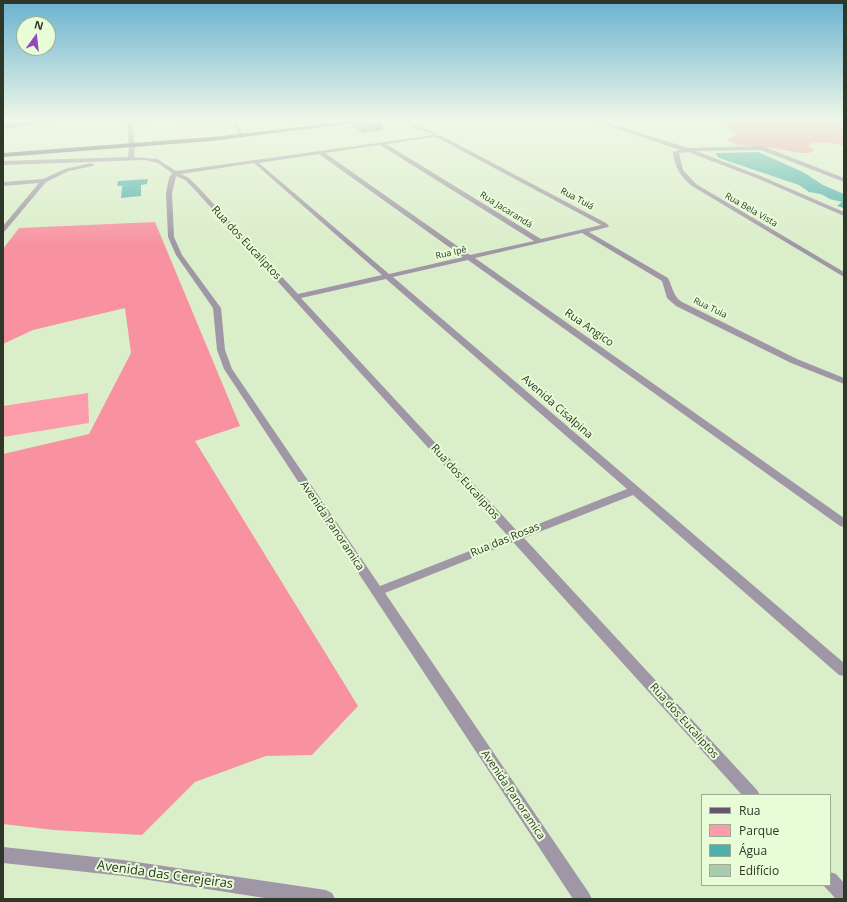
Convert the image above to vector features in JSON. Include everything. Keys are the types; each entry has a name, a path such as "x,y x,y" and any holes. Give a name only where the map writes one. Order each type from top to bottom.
{"street":[{"path":"3,163 30,161"},
{"path":"3,184 44,181 67,170 108,161"},
{"path":"161,161 176,173 260,161"},
{"name":"Rua Angico","path":"333,161 844,523"},
{"name":"Rua Jacarandá","path":"409,161 541,242"},
{"name":"Rua Tuiá","path":"485,161 604,224"},
{"name":"Rua Bela Vista","path":"677,161 680,171 688,180 718,201 844,275"},
{"path":"717,161 761,178 844,214"},
{"path":"796,161 844,180"},
{"name":"Avenida Cisalpina","path":"254,162 388,276 844,671"},
{"name":"Rua dos Eucaliptos","path":"176,173 187,179 196,188 751,794"},
{"name":"Avenida Panoramica","path":"176,173 172,178 169,193 171,237 179,255 216,308 220,327 221,350 228,369 583,899"},
{"path":"3,230 44,181"},
{"name":"Rua Ipê","path":"296,297 603,228 606,226 604,224"},
{"name":"Rua Tuia","path":"584,232 665,280 668,285 671,298 679,304 794,361 844,381"},
{"name":"Rua das Rosas","path":"376,592 635,490"},
{"name":"Avenida das Cerejeiras","path":"3,855 123,868 326,899"},
{"path":"831,881 844,895"}],"green space":[{"path":"88,393 89,423 3,437 3,406"}],"shaded area":[{"path":"155,222 240,426 195,441 358,706 312,755 266,756 195,782 142,835 54,830 3,824 3,454 89,434 131,353 125,308 33,330 3,344 3,249 19,228"}],"water":[{"path":"728,161 778,161 803,172 823,185 844,194 844,208 837,206 842,202 830,199 821,194 809,192 799,185"},
{"path":"148,179 147,184 141,185 141,196 121,198 122,186 133,185 117,186 118,181"}]}
